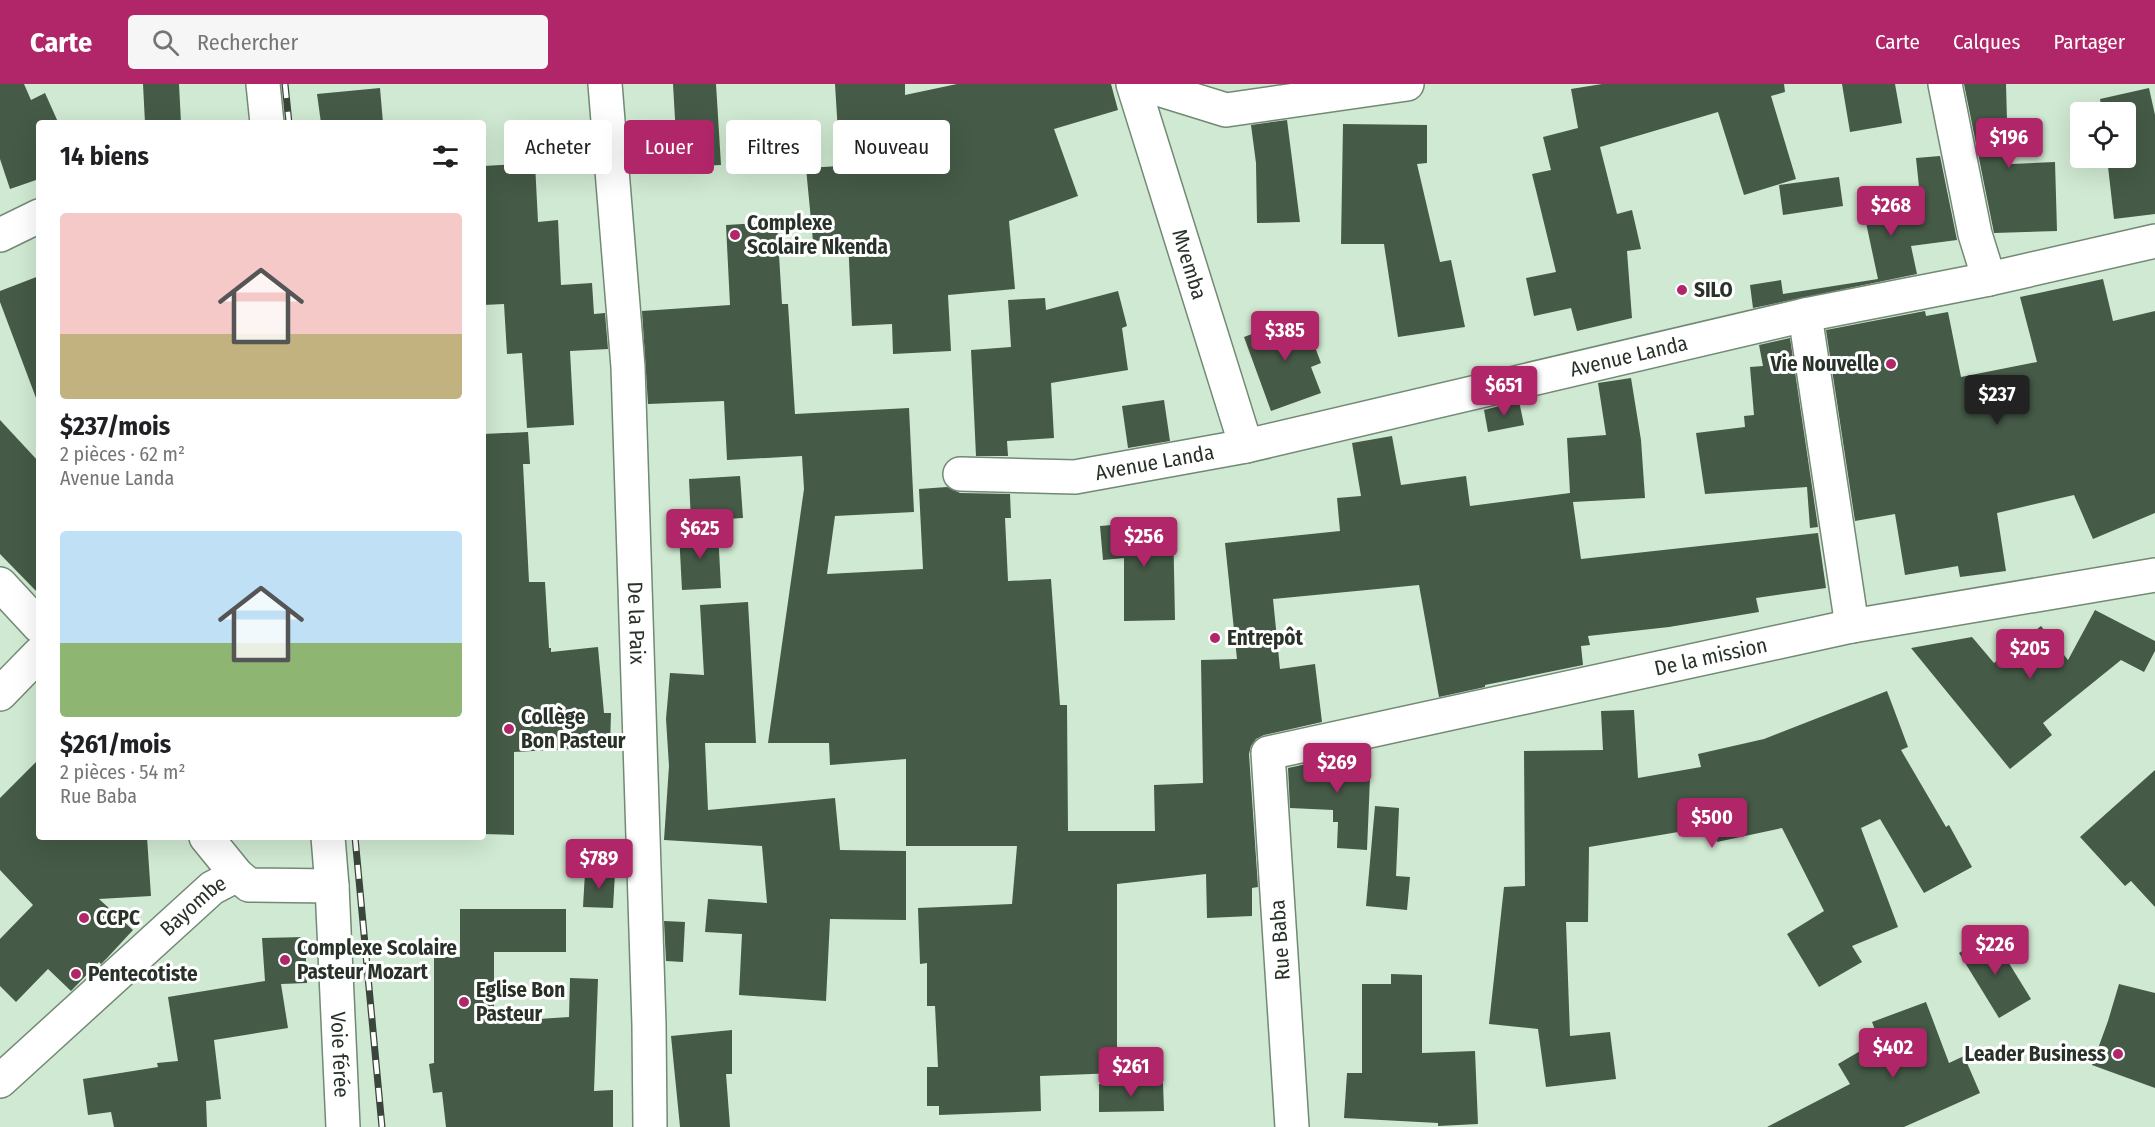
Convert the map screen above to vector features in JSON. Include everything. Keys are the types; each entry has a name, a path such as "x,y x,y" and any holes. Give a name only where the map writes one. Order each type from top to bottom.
{"street":[{"path":"263,84 267,120"},
{"name":"De la Paix","path":"605,84 628,367 649,1025 650,1127"},
{"name":"Mvemba","path":"1133,84 1246,446"},
{"path":"1142,84 1226,110 1407,84"},
{"path":"1946,84 1976,234 1989,279"},
{"path":"0,235 36,217"},
{"name":"Avenue Landa","path":"960,474 1075,477 1246,446 1805,315 1989,279 2155,241"},
{"path":"1805,315 1852,626"},
{"name":"De la mission","path":"1268,753 1852,626 2155,575"},
{"path":"0,584 36,623"},
{"path":"0,694 36,657"},
{"name":"Rue Baba","path":"1268,753 1292,1127"},
{"path":"208,840 237,875"},
{"name":"Voie férée","path":"328,840 343,1127"},
{"name":"Bayombe","path":"0,1081 212,888 237,875 249,885 332,886"}],"building":[{"path":"0,84 24,84 31,100 45,93 57,120 36,120 36,180 10,189 0,159"},
{"path":"143,84 179,84 181,120 145,120"},
{"path":"673,84 716,84 721,165 714,165 714,120 675,120"},
{"path":"835,84 905,84 905,95 957,84 1111,84 1118,110 1054,129 1078,196 1009,221 1015,289 948,295 951,351 893,354 892,324 852,326 848,239 813,241 807,174 821,174 821,167 833,166 833,174 950,174 950,120 837,120"},
{"path":"1602,84 1784,84 1785,92 1771,96 1796,179 1744,195 1718,112 1600,147 1617,214 1632,210 1641,249 1627,251 1632,318 1577,331 1571,308 1534,316 1526,278 1556,272 1532,174 1551,170 1543,137 1578,128 1571,89"},
{"path":"1842,84 1895,84 1902,123 1850,132"},
{"path":"1964,84 2006,84 2008,157 2011,157 2011,164 2055,162 2057,231 1994,233"},
{"path":"380,88 383,120 321,120 317,94"},
{"path":"2149,88 2155,115 2155,214 2114,219 2108,168 2136,168 2136,102 2100,102 2100,99"},
{"path":"1287,120 1300,222 1257,223 1256,163 1251,125"},
{"path":"1343,124 1427,125 1427,163 1417,164 1440,262 1451,260 1465,327 1398,337 1384,244 1341,244"},
{"path":"1940,156 1957,240 1911,246 1917,274 1753,308 1750,285 1781,280 1783,294 1878,279 1865,218 1921,206 1916,158"},
{"path":"504,165 504,174 536,174 538,222 558,220 561,285 592,283 594,314 605,313 608,349 570,351 574,425 527,428 522,353 507,354 504,304 486,305 486,166"},
{"path":"1839,177 1843,206 1783,215 1779,185"},
{"path":"777,222 782,304 788,304 795,414 909,408 914,512 835,516 827,574 923,569 919,489 947,487 960,493 1010,494 1011,518 1005,518 1008,581 1051,579 1060,705 1067,705 1068,831 1155,831 1154,785 1203,783 1201,660 1237,659 1225,543 1340,531 1337,498 1361,496 1352,443 1392,436 1401,485 1466,476 1470,506 1570,493 1567,438 1606,435 1598,383 1631,378 1641,440 1645,498 1573,502 1581,559 1818,533 1826,588 1756,598 1759,612 1669,627 1588,636 1590,645 1581,646 1583,665 1439,697 1419,585 1273,599 1280,669 1315,664 1322,722 1264,735 1256,739 1251,746 1249,754 1258,887 1252,888 1252,916 1207,918 1206,874 1117,884 1117,1073 1040,1076 1041,1111 939,1115 939,1106 927,1106 927,1067 938,1067 935,1006 927,1006 927,963 920,964 918,908 1012,904 1017,846 906,846 906,759 830,765 829,743 768,743 804,489 802,456 727,460 724,401 648,404 642,311 730,305 726,225"},
{"path":"36,277 36,398 0,302 0,291"},
{"path":"2103,279 2113,321 2155,311 2155,513 2093,539 2074,495 1997,513 2006,571 1960,577 1958,566 1905,575 1895,514 1855,521 1826,330 1925,311 1926,316 1948,312 1961,377 2037,362 2020,297"},
{"path":"1118,291 1127,326 1122,328 1128,370 1051,383 1054,438 1007,441 1008,456 976,456 971,350 1011,347 1008,300 1045,298 1046,310"},
{"path":"1303,315 1321,363 1311,367 1321,393 1271,411 1244,337"},
{"path":"1790,338 1818,527 1810,528 1807,487 1705,494 1696,433 1745,427 1744,416 1754,415 1750,367 1763,366 1759,345"},
{"path":"1164,400 1170,441 1128,448 1122,406"},
{"path":"1519,401 1524,425 1488,432 1484,410"},
{"path":"0,420 36,459 36,591 0,554"},
{"path":"528,432 530,464 523,464 529,582 545,582 551,652 598,647 604,713 611,713 610,747 514,752 514,835 486,834 486,434"},
{"path":"740,476 743,518 691,521 689,479"},
{"path":"1173,520 1175,620 1124,621 1124,558 1103,560 1100,526"},
{"path":"718,531 721,588 682,590 679,533"},
{"path":"748,602 756,743 705,743 708,810 835,798 840,850 906,851 906,920 830,919 826,1001 739,995 742,934 705,932 708,899 767,903 762,846 664,840 669,766 666,719 670,673 704,675 700,605"},
{"path":"2095,610 2155,641 2155,651 2144,672 2121,660 2043,723 2052,735 2010,769 1911,648 1972,637 1994,663 2041,626 2068,660"},
{"path":"1887,691 1908,747 1901,750 1946,827 1949,825 1972,867 1924,893 1880,819 1861,828 1898,927 1852,946 1862,962 1819,987 1787,934 1824,911 1782,828 1717,842 1714,826 1589,847 1588,922 1566,922 1570,1036 1610,1032 1616,1079 1546,1087 1538,1029 1489,1024 1504,887 1525,886 1524,751 1603,750 1601,711 1634,710 1638,778 1701,767 1698,754 1764,739"},
{"path":"1352,754 1371,754 1367,850 1337,848 1338,822 1333,822 1333,810 1290,808 1288,768"},
{"path":"36,762 36,840 147,840 151,896 99,899 133,930 71,991 48,969 16,1002 0,986 0,939 33,905 0,870 0,798"},
{"path":"2155,770 2155,907 2131,881 2125,886 2080,837"},
{"path":"1375,806 1399,808 1396,876 1410,877 1407,910 1366,906"},
{"path":"585,872 615,873 613,908 583,907"},
{"path":"460,909 566,909 566,952 494,952 494,1022 569,1017 570,978 598,979 594,1091 613,1090 613,1127 446,1127 442,1092 433,1093 429,1064 434,1063 434,957 460,957"},
{"path":"664,921 685,922 683,962 666,961"},
{"path":"1991,934 2031,999 1999,1018 1959,953"},
{"path":"305,937 307,983 281,984 288,1028 214,1040 221,1099 206,1101 207,1127 114,1127 111,1112 88,1115 83,1079 158,1067 157,1063 178,1061 168,997 265,981 262,938"},
{"path":"1391,974 1422,975 1422,1053 1475,1051 1478,1124 1438,1126 1438,1123 1344,1118 1347,1073 1362,1073 1362,984 1391,984"},
{"path":"2119,984 2155,993 2155,1088 2092,1065"},
{"path":"1926,1002 1949,1063 1964,1056 1980,1093 1904,1127 1767,1127 1850,1084 1838,1064 1879,1040 1872,1022"},
{"path":"732,1030 732,1074 726,1074 730,1127 680,1127 671,1036"},
{"path":"1163,1083 1164,1111 1099,1112 1099,1084"}],"railway":[{"path":"285,84 289,120"},
{"path":"355,840 382,1127"}],"place":[{"name":"Complexe Scolaire Nkenda","path":"735,235"},
{"name":"SILO","path":"1682,290"},
{"name":"Vie Nouvelle","path":"1891,364"},
{"name":"Entrepôt","path":"1215,638"},
{"name":"Collège Bon Pasteur","path":"509,729"},
{"name":"CCPC","path":"84,918"},
{"name":"Complexe Scolaire Pasteur Mozart","path":"285,960"},
{"name":"Pentecotiste","path":"76,974"},
{"name":"Eglise Bon Pasteur","path":"464,1002"},
{"name":"Leader Business","path":"2118,1054"}]}
